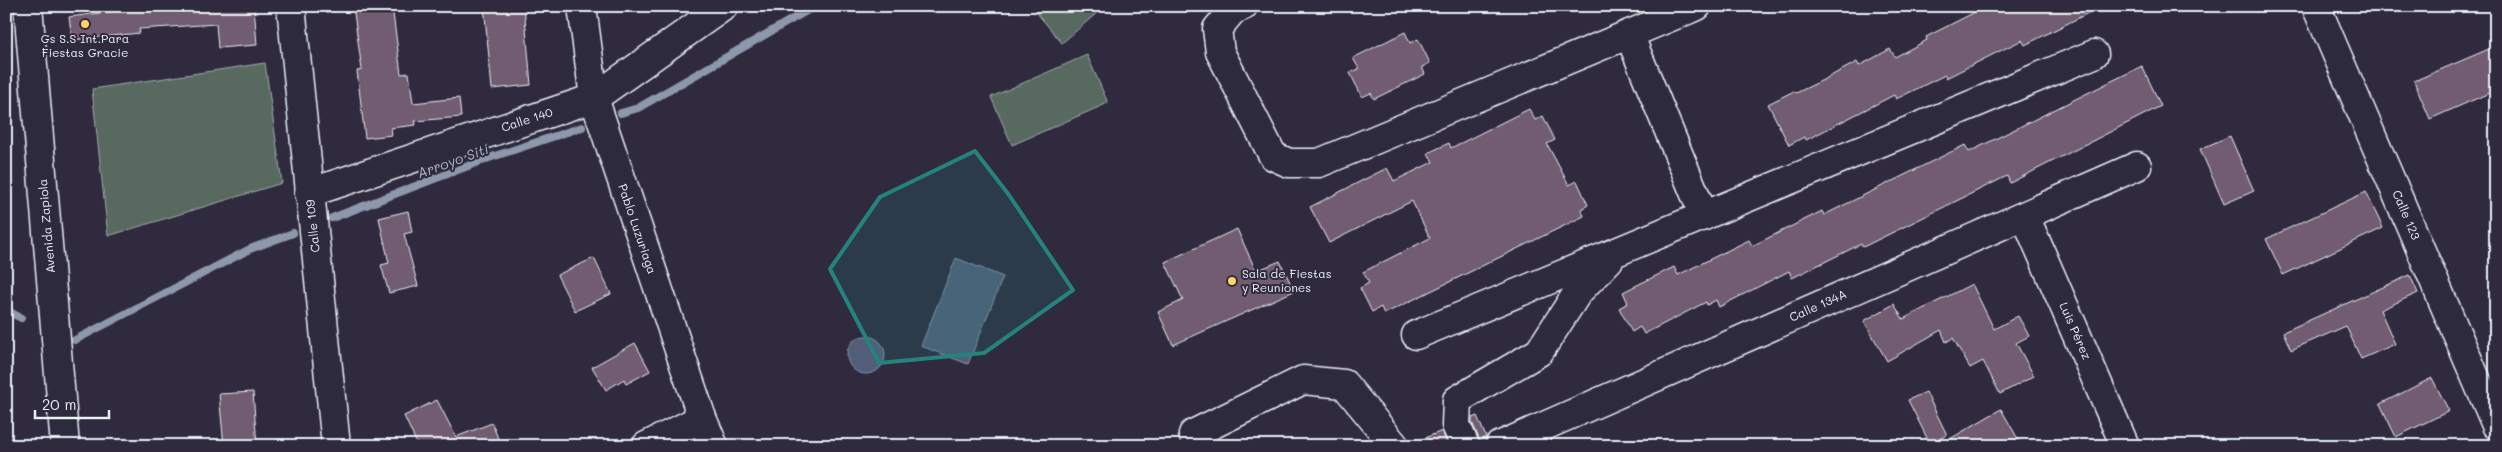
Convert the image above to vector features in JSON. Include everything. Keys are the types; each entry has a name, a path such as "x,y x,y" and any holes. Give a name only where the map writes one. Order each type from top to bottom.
{"street":[{"name":"Avenida Zapiola","path":"28,6 65,446"},
{"name":"Calle 109","path":"291,6 336,446"},
{"name":"Pablo Luzuriaga","path":"582,6 594,98 702,418 714,446"},
{"name":"Calle 140","path":"309,193 594,98 724,6"},
{"path":"1243,6 1232,11 1217,29 1220,52 1273,156 1289,164 1319,163 1698,6"},
{"name":"Calle 123","path":"2316,6 2496,425"},
{"path":"1629,34 1704,216"},
{"path":"1416,335 2094,54"},
{"name":"Calle 134A","path":"1500,446 2137,166"},
{"name":"Luis Pérez","path":"2025,216 2125,446"},
{"path":"1465,446 1456,425 1457,400 1539,352 1578,292 1617,252"},
{"path":"1193,434 1303,380 1344,384 1395,446"},
{"path":"646,446 702,418"}],"highlighted area":[{"path":"975,151 1009,195 1073,290 984,353 879,363 830,269 880,197"}],"green space":[{"path":"1031,6 1105,6 1062,43"},
{"path":"1087,55 1108,103 1012,145 991,97"},
{"path":"265,63 282,183 108,236 92,89"}],"water":[{"path":"956,258 1003,277 968,364 921,346"},
{"path":"866,336 879,342 885,355 879,368 866,374 853,368 847,355 853,342"}],"building":[{"path":"154,6 254,6 257,45 218,48 216,24 139,29 140,33 72,40 69,17"},
{"path":"353,6 392,6 401,74 409,73 413,103 459,98 461,117 415,121 416,125 391,128 392,135 365,138 357,71 362,70"},
{"path":"484,6 524,6 531,85 492,89"},
{"path":"1987,6 2102,6 2025,45 2022,40 1946,78 1945,75 1896,99 1894,95 1806,140 1804,137 1789,145 1768,104 1794,91 1796,93 1857,62 1859,66 1890,49 1895,57 1927,40 1926,37"},
{"path":"1405,32 1410,43 1418,39 1430,63 1422,67 1425,74 1374,99 1371,93 1362,97 1350,73 1359,69 1353,58"},
{"path":"2496,46 2496,90 2430,119 2414,81"},
{"path":"2142,66 2161,106 2010,183 2007,176 1863,247 1861,244 1792,278 1789,271 1719,307 1716,300 1707,305 1706,302 1644,334 1640,327 1632,332 1619,308 1628,303 1623,292 1674,267 1678,275 1749,240 1752,246 1822,211 1824,215 1965,145 1969,152"},
{"path":"1529,109 1535,120 1543,116 1555,140 1547,144 1569,185 1577,181 1588,205 1581,209 1584,216 1384,314 1381,307 1372,312 1360,288 1369,283 1363,272 1430,238 1412,201 1329,243 1310,207 1387,168 1394,181 1433,162 1428,153 1449,143 1451,148"},
{"path":"2230,136 2254,191 2224,204 2200,149"},
{"path":"2366,192 2383,228 2283,275 2266,239"},
{"path":"408,211 412,232 404,234 418,286 389,293 381,265 389,263 379,218"},
{"name":"Sala de Fiestas y Reuniones","path":"1237,229 1256,271 1280,261 1294,291 1173,345 1158,312 1183,300 1165,262"},
{"path":"594,258 611,294 575,311 557,275"},
{"path":"2410,275 2418,293 2380,310 2395,344 2361,359 2346,326 2291,350 2283,332"},
{"path":"1972,284 1994,329 2018,316 2029,336 2016,343 2034,376 2000,394 1983,361 1970,368 1953,338 1946,342 1941,330 1887,361 1864,321 1894,304 1903,319"},
{"path":"635,343 650,371 626,384 624,379 606,390 592,367"},
{"path":"2432,378 2449,411 2396,437 2380,404"},
{"path":"253,392 257,446 224,446 219,394"},
{"path":"1926,392 1947,435 1930,444 1908,400"},
{"path":"437,400 456,437 492,423 501,446 418,446 404,416"},
{"path":"2001,409 2022,446 1938,446"},
{"path":"1477,416 1486,437 1480,441 1472,422 1472,418"},
{"path":"1442,431 1448,446 1410,446 1410,444"}],"waterway":[{"name":"Arroyo Sití","path":"621,113 638,108 815,6"},
{"name":"Arroyo Sití","path":"332,218 489,158 582,127"},
{"name":"Arroyo Sití","path":"75,340 250,249 293,233"},
{"name":"Arroyo Sití","path":"6,310 21,318"}],"place":[{"name":"Gs S.S Int.Para Fiestas Gracie","path":"85,24"},
{"name":"Sala de Fiestas y Reuniones","path":"1232,281"}]}
